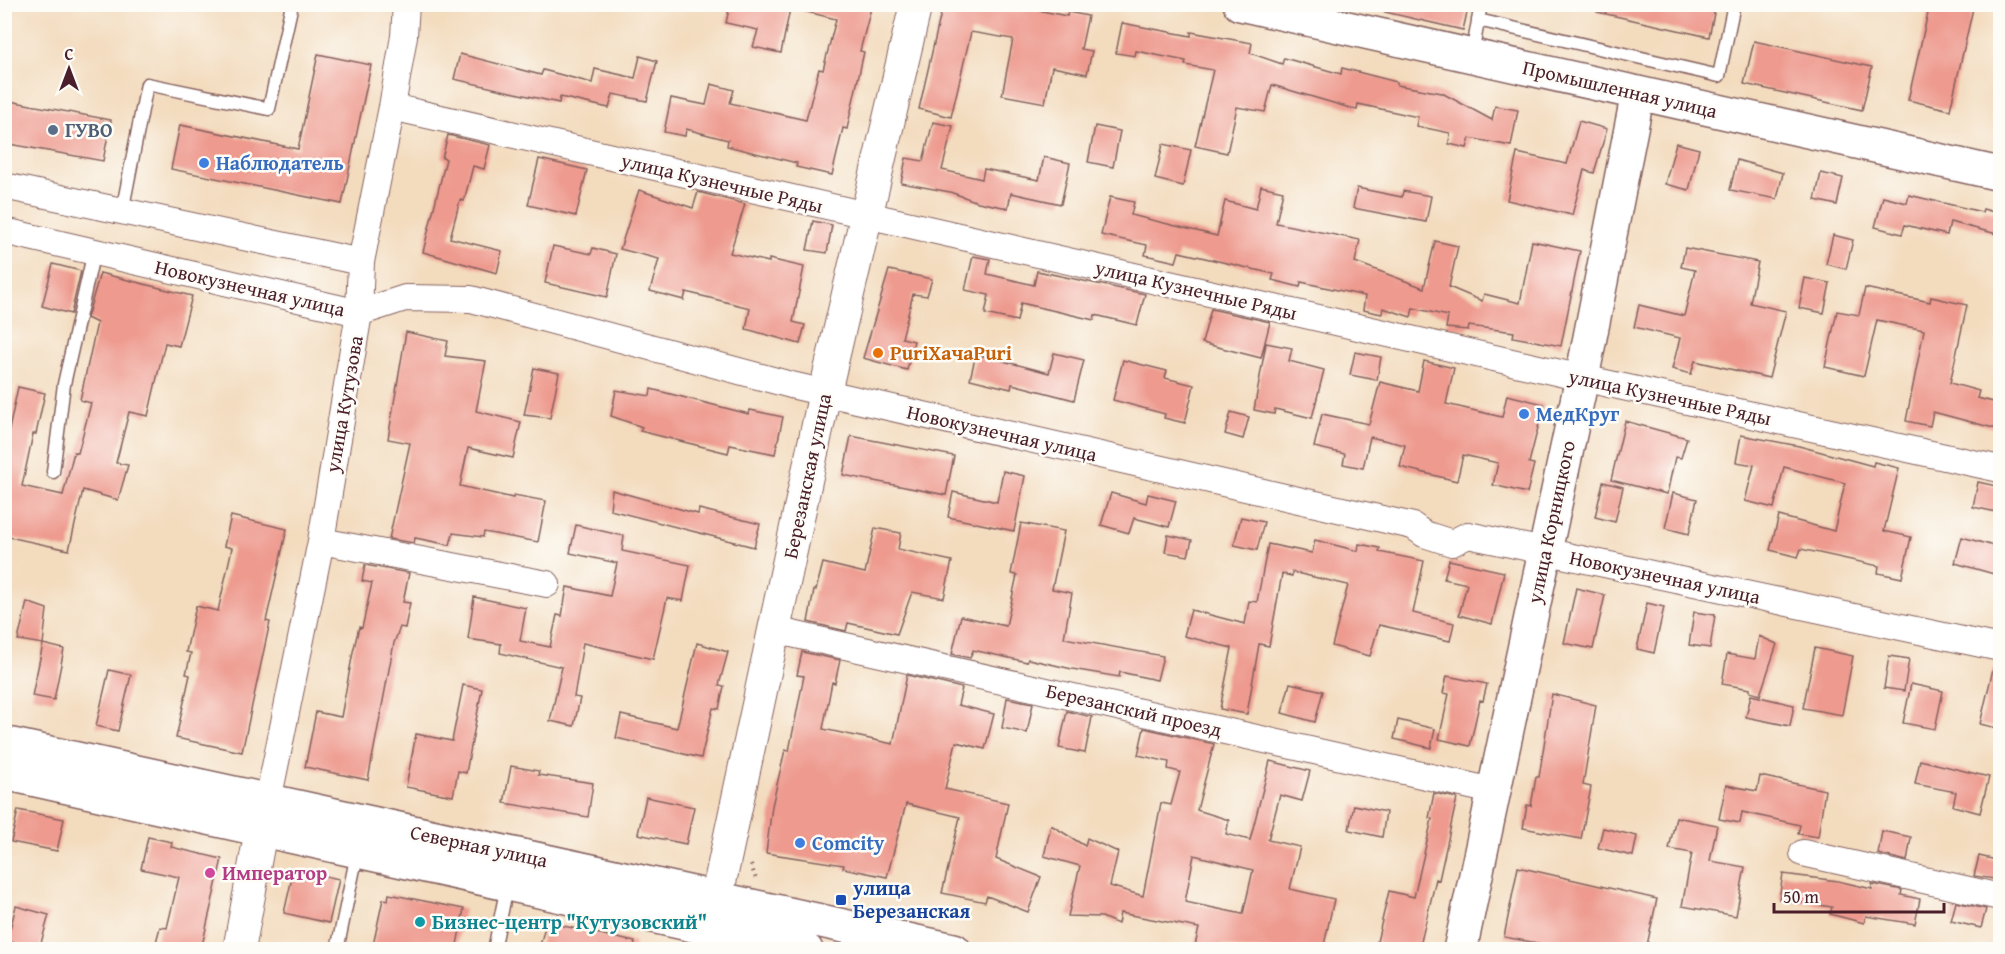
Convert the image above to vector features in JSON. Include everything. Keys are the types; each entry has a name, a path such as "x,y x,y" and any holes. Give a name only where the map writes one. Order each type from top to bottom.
{"main road":[{"name":"Промышленная улица","path":"1240,4 2001,174"},
{"name":"улица Корницкого","path":"1460,950 1582,378 1638,93"},
{"name":"Северная улица","path":"4,743 264,815 358,852 507,885 709,939 806,950"},
{"name":"Северная улица","path":"4,773 264,815 717,897 954,950"}],"street":[{"name":"улица Кутузова","path":"239,950 264,815 321,541 359,313 361,262 392,107 404,36 406,4"},
{"name":"Березанская улица","path":"709,939 825,392 916,4"},
{"name":"улица Кузнечные Ряды","path":"392,107 1582,378 2001,469"},
{"path":"4,186 361,262"},
{"name":"Новокузнечная улица","path":"4,231 359,313 405,298 471,299 825,392 1413,526 1424,534 1452,543 1468,535 2001,648"},
{"path":"321,541 547,584"},
{"name":"Березанский проезд","path":"774,630 1493,791"},
{"path":"1803,853 2001,897"}],"lane":[{"path":"122,212 147,84 269,109 292,4"},
{"path":"1472,56 1481,4"},
{"path":"1478,20 1719,76 1734,4"},
{"path":"53,472 64,384 94,251"},
{"path":"338,950 358,852"},
{"path":"494,950 507,885"}],"building":[{"path":"730,4 775,4 790,9 781,53 753,47 758,30 726,23"},
{"path":"804,4 872,4 860,51 864,52 847,129 843,128 832,175 796,167 797,163 727,146 728,140 686,129 685,136 664,132 671,98 706,105 711,84 734,90 730,103 806,120 819,69 823,70 836,19 803,11"},
{"path":"943,4 1008,4 1067,16 1068,12 1088,16 1081,49 1092,51 1087,74 1052,67 1045,103 1002,95 1013,39 971,32 951,117 919,109"},
{"path":"1386,4 1469,4 1463,30 1385,12"},
{"path":"1598,4 1716,4 1709,37 1597,12"},
{"path":"1930,4 1974,4 1950,110 1908,100"},
{"path":"1122,23 1191,36 1191,32 1252,43 1250,53 1282,64 1284,58 1341,74 1342,68 1397,82 1397,85 1442,93 1492,120 1495,106 1518,110 1511,146 1470,138 1467,148 1449,144 1450,133 1416,126 1418,117 1358,104 1357,110 1272,85 1265,112 1237,107 1227,153 1195,146 1213,70 1185,65 1186,61 1136,51 1135,56 1116,53"},
{"path":"1754,41 1872,67 1862,110 1744,84"},
{"path":"318,54 371,65 342,204 171,169 180,125 298,149"},
{"path":"460,54 541,75 543,70 592,83 595,69 635,78 640,56 657,61 647,101 613,94 609,108 560,97 559,103 454,79"},
{"path":"4,100 111,120 103,161 4,143"},
{"path":"1579,121 1607,129 1594,173 1584,170 1572,215 1507,200 1517,153 1567,164"},
{"path":"933,122 953,126 942,170 982,179 984,169 1039,180 1044,157 1070,163 1061,204 1011,193 1008,208 978,202 950,192 901,183 906,158 923,161"},
{"path":"1095,126 1120,131 1113,167 1088,162"},
{"path":"448,135 490,145 484,169 473,166 464,201 460,200 450,238 502,251 497,273 423,252 446,159 442,158"},
{"path":"1676,143 1699,149 1689,190 1665,184"},
{"path":"1163,144 1191,150 1183,186 1155,179"},
{"path":"539,159 587,170 576,216 528,205"},
{"path":"1737,160 1783,173 1777,199 1730,190"},
{"path":"1821,173 1843,178 1837,205 1815,200"},
{"path":"1261,186 1283,191 1276,223 1360,240 1355,262 1424,288 1435,241 1458,246 1449,287 1482,301 1484,294 1520,303 1532,241 1580,251 1561,346 1513,337 1514,332 1469,326 1468,330 1446,328 1448,316 1413,308 1411,317 1383,308 1382,314 1363,310 1365,296 1301,282 1300,287 1272,280 1274,274 1179,252 1176,262 1145,255 1147,245 1101,235 1110,197 1134,202 1131,215 1217,236 1225,201 1256,209"},
{"path":"1357,188 1402,197 1403,191 1431,196 1426,222 1353,208"},
{"path":"639,190 693,208 698,192 745,204 730,253 804,267 793,322 805,325 800,344 746,329 750,308 686,292 684,300 650,291 659,259 620,249"},
{"path":"1909,195 1982,212 1983,209 2001,214 2001,235 1950,222 1947,235 1905,225 1902,234 1875,227 1883,197 1907,203"},
{"path":"813,221 832,225 827,253 807,250"},
{"path":"1833,235 1853,240 1846,269 1826,264"},
{"path":"553,246 591,254 593,248 616,254 607,297 545,283"},
{"path":"1685,248 1758,262 1750,303 1786,311 1769,378 1695,361 1691,374 1672,369 1680,338 1634,327 1639,305 1684,316 1695,270 1681,267"},
{"path":"973,256 990,259 987,274 1034,285 1037,271 1145,294 1137,325 1095,315 1094,320 1021,303 1017,321 985,314 989,295 965,290"},
{"path":"53,264 81,271 71,314 42,306"},
{"path":"889,270 932,279 927,296 913,294 902,338 914,341 907,370 863,358"},
{"path":"100,273 192,296 179,346 165,343 148,416 129,412 116,463 128,465 118,500 83,490 69,550 4,536 4,439 7,439 18,387 45,393 36,434 33,434 22,486 63,495 74,452 78,453 91,403 80,400 97,323 87,318"},
{"path":"1805,278 1830,283 1824,313 1799,308"},
{"path":"1865,288 1930,302 1931,297 1967,305 1950,383 1979,391 1977,398 2001,404 2001,430 1933,412 1930,426 1906,421 1924,330 1877,320 1864,376 1825,367 1837,311 1859,315"},
{"path":"1211,309 1270,322 1261,358 1202,343"},
{"path":"406,332 448,341 445,356 486,361 476,411 521,422 513,458 468,448 460,486 513,498 514,495 546,501 538,542 484,532 483,537 453,533 450,545 415,538 414,543 389,539 410,443 388,439"},
{"path":"1266,343 1292,348 1289,361 1324,370 1312,418 1275,409 1274,414 1254,410"},
{"path":"1355,352 1381,357 1377,380 1350,375"},
{"path":"1054,353 1084,360 1074,400 1012,384 1011,389 970,379 976,354 1049,373"},
{"path":"1123,360 1167,371 1165,378 1194,385 1185,423 1164,418 1165,414 1113,400"},
{"path":"1424,361 1454,368 1446,404 1502,417 1507,395 1544,404 1529,463 1534,464 1527,493 1493,485 1498,463 1463,455 1457,481 1400,467 1405,445 1370,437 1363,468 1343,464 1345,454 1314,447 1322,414 1369,424 1380,382 1418,391"},
{"path":"534,368 559,373 550,418 524,415"},
{"path":"651,389 749,414 750,410 783,417 775,454 730,445 728,453 640,431 642,427 611,416 616,390 650,396"},
{"path":"1231,412 1249,417 1243,439 1225,434"},
{"path":"1625,421 1687,438 1681,458 1675,457 1667,494 1611,480"},
{"path":"1741,435 1799,446 1873,466 1874,462 1899,468 1884,531 1911,537 1902,578 1878,573 1879,566 1801,549 1798,557 1770,550 1779,516 1834,531 1845,483 1784,467 1774,508 1745,501 1754,465 1736,462"},
{"path":"851,436 954,456 946,495 843,475"},
{"path":"1003,471 1025,476 1014,531 948,517 953,492 997,502"},
{"path":"1603,482 1623,487 1615,522 1595,517"},
{"path":"1978,482 2001,487 2001,513 1973,507"},
{"path":"612,490 698,514 699,509 760,524 754,547 610,510"},
{"path":"1111,493 1146,503 1148,494 1176,501 1169,527 1134,518 1129,533 1101,525"},
{"path":"1673,493 1697,499 1689,534 1665,528"},
{"path":"231,516 287,529 266,621 270,622 242,752 176,738 190,675 186,674 191,653 186,652 196,606 218,611 232,548 224,546"},
{"path":"1241,517 1264,522 1257,550 1234,545"},
{"path":"1021,523 1064,531 1052,589 1072,593 1064,638 1163,656 1157,680 1120,672 1119,677 1028,659 1027,662 973,650 970,658 952,654 961,616 1006,626 1017,575 1011,574"},
{"path":"576,525 624,536 622,551 690,565 683,601 667,598 653,659 583,643 574,697 580,698 574,726 550,721 562,667 500,653 501,644 468,639 474,597 526,608 520,641 550,647 557,615 562,616 567,587 610,596 617,563 570,553"},
{"path":"875,528 901,533 898,549 952,561 944,598 912,592 897,634 848,623 846,631 808,622 814,590 816,590 823,563 865,573"},
{"path":"1168,535 1192,540 1188,556 1165,552"},
{"path":"1962,537 2001,548 2001,576 1955,563"},
{"path":"1315,540 1358,551 1359,544 1380,548 1379,552 1424,561 1413,613 1454,623 1450,641 1379,625 1370,656 1332,646 1348,585 1292,572 1292,576 1282,574 1269,646 1259,644 1247,714 1220,709 1232,648 1184,636 1191,610 1245,624 1249,601 1257,602 1268,544 1312,553"},
{"path":"1449,560 1504,572 1492,624 1459,615 1467,584 1444,579"},
{"path":"365,565 409,573 403,602 410,603 405,628 400,627 394,643 368,780 305,767 316,712 341,717 353,652 359,627 362,628 372,583 362,581"},
{"path":"1576,588 1605,595 1593,649 1564,643"},
{"path":"27,602 47,609 43,644 18,640"},
{"path":"1647,603 1664,607 1654,653 1637,649"},
{"path":"1694,612 1715,615 1710,648 1689,645"},
{"path":"1759,636 1777,644 1760,695 1750,692 1750,689 1722,684 1727,654 1755,659"},
{"path":"697,643 728,652 719,685 724,686 719,709 713,708 701,758 616,738 621,715 677,728"},
{"path":"43,644 64,649 54,700 32,696"},
{"path":"1815,648 1853,656 1842,715 1803,708"},
{"path":"802,652 840,660 835,683 832,682 823,729 893,744 907,675 962,688 958,705 994,714 985,749 956,742 945,789 1008,803 996,859 1041,877 1028,912 987,896 985,902 942,893 960,817 906,804 887,877 843,868 844,865 766,853 772,806 785,750 789,751 804,676 797,675"},
{"path":"1889,656 1909,659 1904,691 1884,688"},
{"path":"1993,669 2001,670 2001,729 1980,724"},
{"path":"109,670 131,675 118,731 96,726"},
{"path":"1447,676 1487,684 1483,701 1480,700 1470,746 1439,739 1449,694 1443,693"},
{"path":"1290,683 1323,691 1315,722 1282,713"},
{"path":"1911,684 1943,691 1935,729 1903,723"},
{"path":"463,685 482,689 466,773 458,771 453,796 406,787 416,734 452,741"},
{"path":"1552,694 1596,705 1583,785 1591,787 1581,839 1523,828 1527,805 1531,806 1536,777 1539,777"},
{"path":"1751,695 1794,705 1790,726 1746,717"},
{"path":"1007,698 1033,703 1027,733 1002,728"},
{"path":"1067,711 1092,717 1085,753 1059,748"},
{"path":"1398,720 1435,729 1431,748 1394,739"},
{"path":"1144,728 1214,744 1197,810 1229,820 1226,834 1250,840 1270,761 1310,771 1302,801 1280,795 1268,840 1300,847 1290,889 1334,899 1323,950 1243,950 1222,945 1221,950 1194,950 1199,928 1120,913 1118,924 1102,917 1068,916 1080,866 1044,856 1051,825 1085,846 1087,838 1118,852 1110,886 1143,896 1161,803 1171,805 1180,772 1168,769 1169,762 1138,755","holes":["1194,855 1253,870 1243,914 1185,902"]},
{"path":"1920,760 1989,777 1980,813 1953,806 1956,792 1915,784"},
{"path":"511,766 539,771 538,775 593,783 588,817 504,803"},
{"path":"1760,776 1825,790 1818,837 1798,834 1800,825 1742,812 1740,823 1719,819 1726,785 1757,791"},
{"path":"1434,793 1457,798 1439,880 1436,879 1419,950 1375,950 1389,891 1414,897 1432,819 1429,818"},
{"path":"646,797 694,807 686,844 638,834"},
{"path":"1354,805 1386,812 1382,837 1349,830"},
{"path":"18,810 64,819 57,851 11,842"},
{"path":"1676,817 1717,825 1710,861 1745,867 1736,916 1682,906 1692,853 1669,849"},
{"path":"1603,828 1637,836 1633,856 1598,848"},
{"path":"1882,831 1911,837 1907,861 1878,854"},
{"path":"148,837 172,842 171,847 222,859 201,950 154,950 160,927 167,928 179,877 141,869"},
{"path":"1979,856 2001,861 2001,880 1974,876"},
{"path":"1518,867 1657,899 1646,950 1553,950 1554,946 1504,937"},
{"path":"294,869 339,879 329,923 284,913"},
{"path":"1783,874 1838,881 1872,889 1872,884 1902,890 1901,895 1920,899 1915,924 1866,916 1864,923 1830,914 1832,907 1779,899"},
{"name":"Бизнес-центр \"Кутузовский\"","path":"389,894 464,909 456,950 372,950 383,899 388,900"},
{"path":"1956,902 1986,909 1981,928 1951,921"},
{"path":"16,906 49,915 39,950 7,941"},
{"path":"546,922 635,942 634,950 539,950"}],"place":[{"name":"ГУВО","path":"53,130"},
{"name":"Наблюдатель","path":"204,163"},
{"name":"PuriХачаPuri","path":"878,353"},
{"name":"МедКруг","path":"1524,414"},
{"name":"Comcity","path":"800,843"},
{"name":"Император","path":"210,873"},
{"name":"улица Березанская","path":"841,900"},
{"name":"Бизнес-центр \"Кутузовский\"","path":"420,922"}]}
